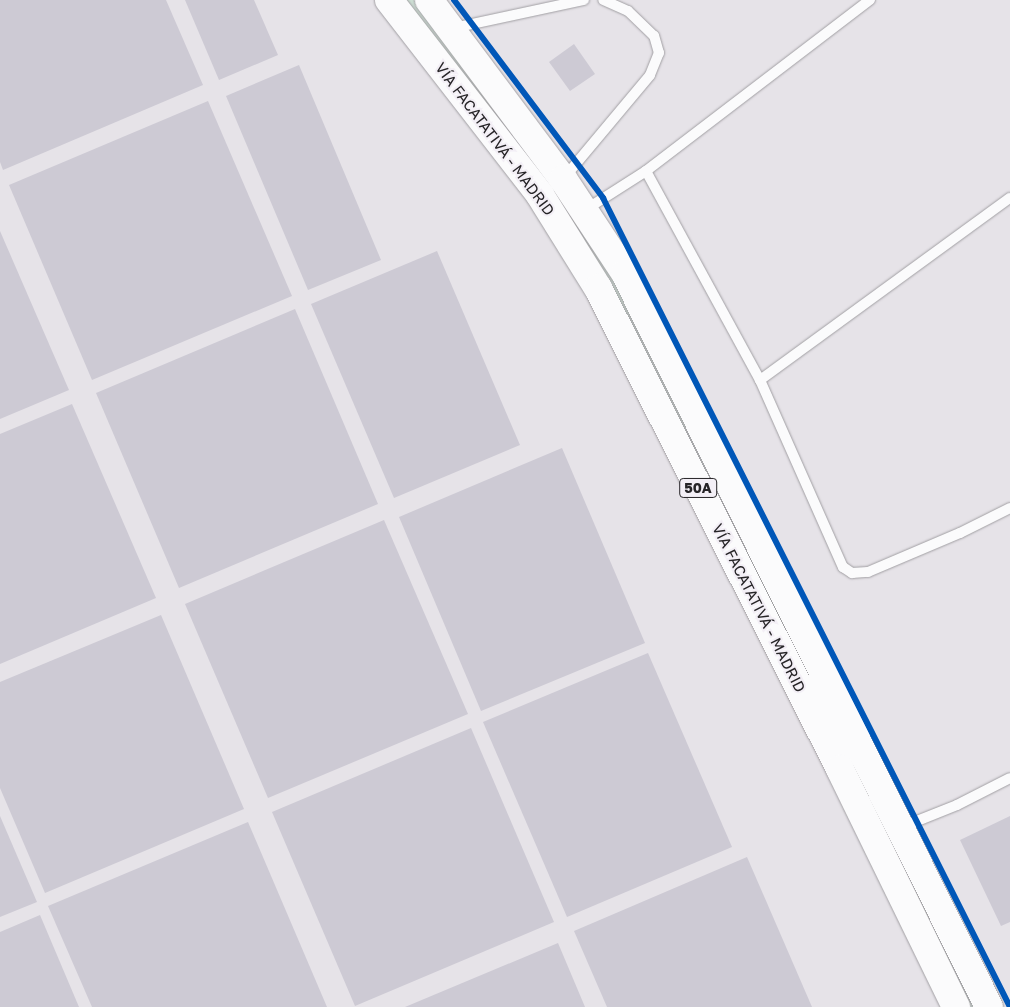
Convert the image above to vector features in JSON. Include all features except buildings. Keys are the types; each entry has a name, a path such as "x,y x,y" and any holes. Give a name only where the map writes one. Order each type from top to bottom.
{"main road":[{"name":"VÍA FACATATIVÁ - MADRID","path":"390,0 540,195 598,288 840,769 956,1007"},
{"name":"VÍA FACATATIVÁ - MADRID","path":"429,0 452,28 563,179 625,273 989,1007"}],"lane":[{"path":"452,28 584,0"},
{"path":"563,179 650,75 659,53 654,36 628,11 603,0"},
{"path":"584,211 646,171 870,0"},
{"path":"646,171 760,380 843,567 852,573 868,572 960,533 1010,508"},
{"path":"760,380 1010,198"},
{"path":"900,828 957,805 1010,778"}],"green space":[{"path":"402,0 414,0 550,176 643,329 978,1007 967,1007 635,334"}],"cycle path":[{"path":"454,0 603,198 1010,1007"}]}
